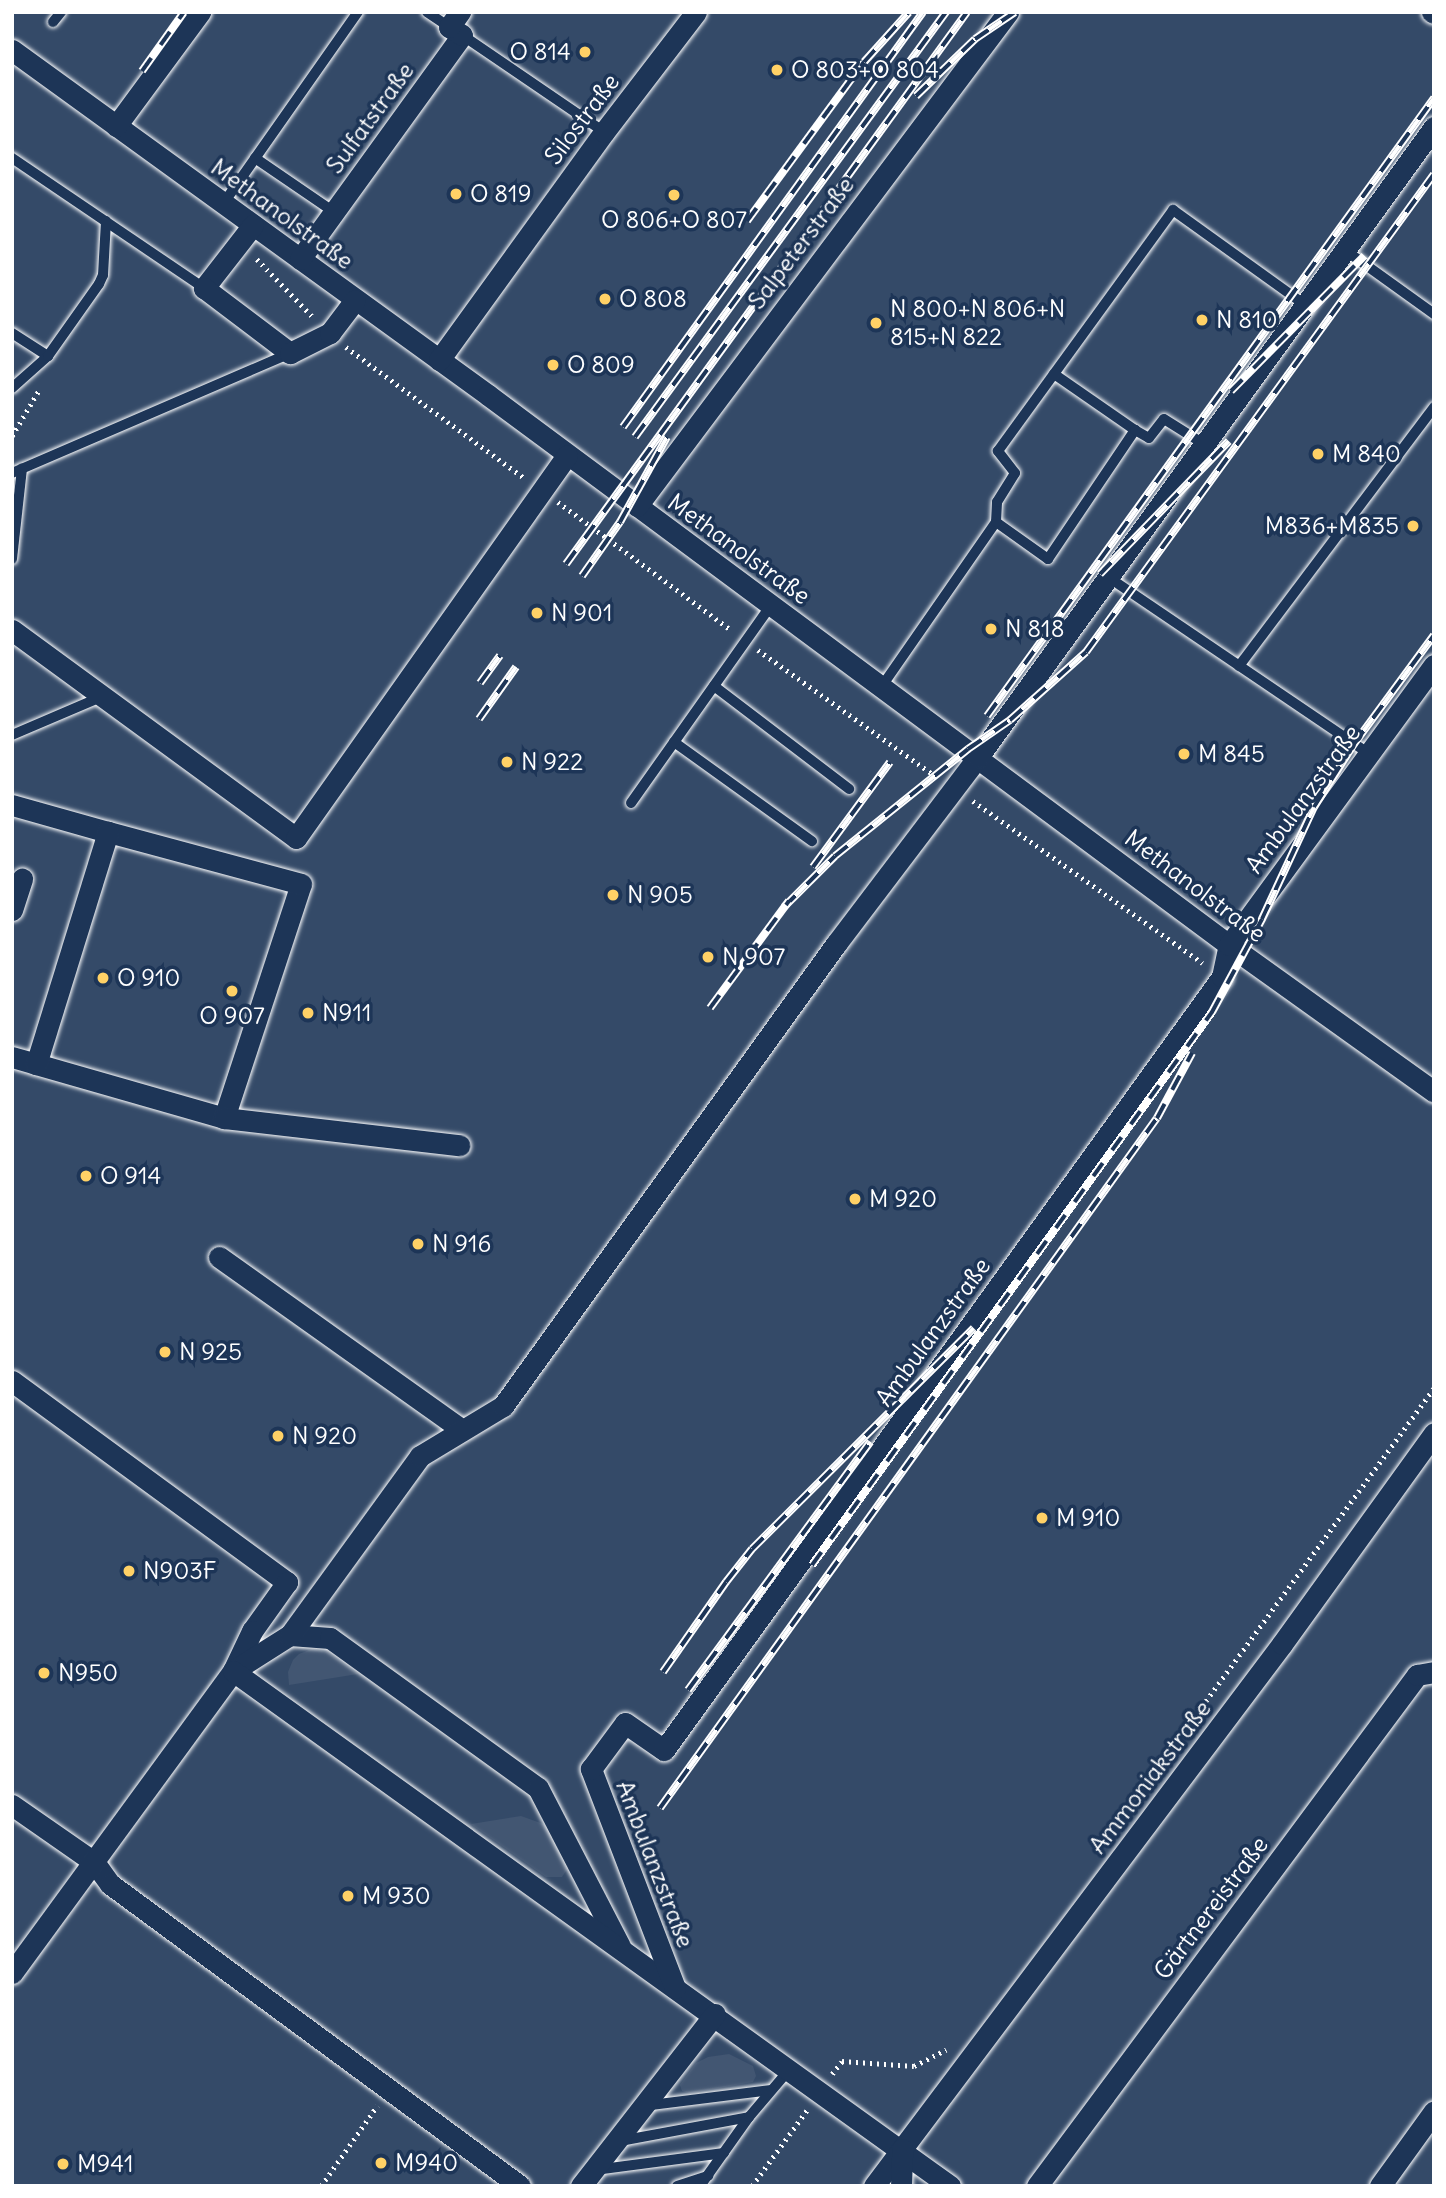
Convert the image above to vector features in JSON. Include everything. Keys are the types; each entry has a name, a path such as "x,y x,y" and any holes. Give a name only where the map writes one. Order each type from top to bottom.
{"street":[{"path":"116,126 200,12"},
{"name":"Silostraße","path":"439,360 604,132 696,12"},
{"name":"Salpeterstraße","path":"637,506 1008,12"},
{"name":"Sulfatstraße","path":"300,259 457,25"},
{"name":"Methanolstraße","path":"12,50 223,204 247,233 300,259 882,686 1229,945 1434,1092"},
{"path":"233,1671 290,1635 420,1456 503,1406 1434,127"},
{"path":"247,233 204,288 290,353 330,333 355,300"},
{"path":"12,630 296,838 567,455"},
{"name":"Ambulanzstraße","path":"674,1988 591,1769 625,1723 664,1750 1222,977 1229,945 1434,665"},
{"path":"12,805 301,884 224,1118"},
{"path":"36,1064 108,832"},
{"path":"12,911 22,879"},
{"path":"12,1057 224,1118 459,1145"},
{"path":"219,1257 462,1430"},
{"path":"12,1381 287,1583 252,1631 233,1671 12,1973"},
{"name":"Ammoniakstraße","path":"874,2186 1282,1644 1434,1433"},
{"path":"290,1635 330,1638 538,1788 620,1947"},
{"path":"233,1671 467,1841 620,1947 674,1988 715,2014 950,2186"},
{"name":"Gärtnereistraße","path":"1037,2186 1417,1675 1434,1672"},
{"path":"12,1805 94,1862 110,1884 520,2186"},
{"path":"586,2178 715,2014"},
{"path":"1380,2186 1434,2111"},
{"path":"901,2186 902,2149"}],"lane":[{"path":"53,22 61,12"},
{"path":"223,204 358,12"},
{"path":"427,12 457,25 604,132"},
{"path":"12,158 204,288"},
{"path":"255,158 334,212"},
{"path":"882,686 996,522 997,502 1015,473 998,451 1173,210 1305,304"},
{"path":"12,388 48,356 99,284 103,275 106,221"},
{"path":"1345,250 1434,314"},
{"path":"12,333 48,356"},
{"path":"12,559 17,471 290,353"},
{"path":"1054,374 1150,438 1164,419 1204,444"},
{"path":"1240,666 1434,407"},
{"path":"996,522 1048,559 1135,430"},
{"path":"1108,577 1369,754"},
{"path":"631,803 771,605"},
{"path":"714,686 849,789"},
{"path":"12,735 101,697"},
{"path":"674,741 813,841"},
{"path":"700,2186 748,2117 789,2070"},
{"path":"641,2106 771,2090"},
{"path":"613,2143 748,2117"},
{"path":"586,2178 724,2152"},
{"path":"677,2186 708,2176"}],"path":[{"path":"247,233 330,333 746,641 1222,977"},
{"path":"1174,1744 1434,1388"},
{"path":"752,2186 842,2061 914,2066 955,2045"},
{"path":"321,2186 375,2109"}],"shaded area":[{"path":"12,12 1434,12 1434,2186 12,2186"},
{"path":"312,1649 327,1652 358,1674 289,1685 288,1672 293,1660 299,1654"},
{"path":"521,1816 549,1826 569,1866 562,1877 546,1877 471,1824"},
{"path":"729,2054 753,2066 756,2076 753,2082 690,2093 682,2091 680,2085 696,2063 708,2057"}],"railway":[{"path":"142,71 184,12"},
{"path":"747,221 864,62 909,12"},
{"path":"623,427 923,12"},
{"path":"635,437 946,12"},
{"path":"566,564 967,12"},
{"path":"916,96 975,39 1015,12"},
{"path":"987,716 1434,98"},
{"path":"784,907 835,856 968,749 1010,720 1086,652 1434,174"},
{"path":"1231,391 1364,256"},
{"path":"582,576 620,522 667,437"},
{"path":"1100,574 1229,441"},
{"path":"812,1565 1212,1012 1262,919 1314,807 1354,744 1434,635"},
{"path":"480,683 500,655"},
{"path":"479,719 516,667"},
{"path":"813,867 890,762"},
{"path":"710,1008 789,901"},
{"path":"660,1808 1157,1118 1192,1053"},
{"path":"663,1672 752,1549 974,1328"},
{"path":"688,1690 870,1442"}],"place":[{"name":"O 814","path":"585,52"},
{"name":"O 803+O 804","path":"777,70"},
{"name":"O 819","path":"456,194"},
{"name":"O 806+O 807","path":"674,195"},
{"name":"O 808","path":"605,299"},
{"name":"N 810","path":"1202,320"},
{"name":"N 800+N 806+N 815+N 822","path":"876,323"},
{"name":"O 809","path":"553,365"},
{"name":"M 840","path":"1318,454"},
{"name":"M836+M835","path":"1413,526"},
{"name":"N 901","path":"537,613"},
{"name":"N 818","path":"991,629"},
{"name":"M 845","path":"1184,754"},
{"name":"N 922","path":"507,762"},
{"name":"N 905","path":"613,895"},
{"name":"N 907","path":"708,957"},
{"name":"O 910","path":"103,978"},
{"name":"O 907","path":"232,991"},
{"name":"N911","path":"308,1013"},
{"name":"O 914","path":"86,1176"},
{"name":"M 920","path":"855,1199"},
{"name":"N 916","path":"418,1244"},
{"name":"N 925","path":"165,1352"},
{"name":"N 920","path":"278,1436"},
{"name":"M 910","path":"1042,1518"},
{"name":"N903F","path":"129,1571"},
{"name":"N950","path":"44,1673"},
{"name":"M 930","path":"348,1896"},
{"name":"M940","path":"381,2163"},
{"name":"M941","path":"63,2164"}]}
